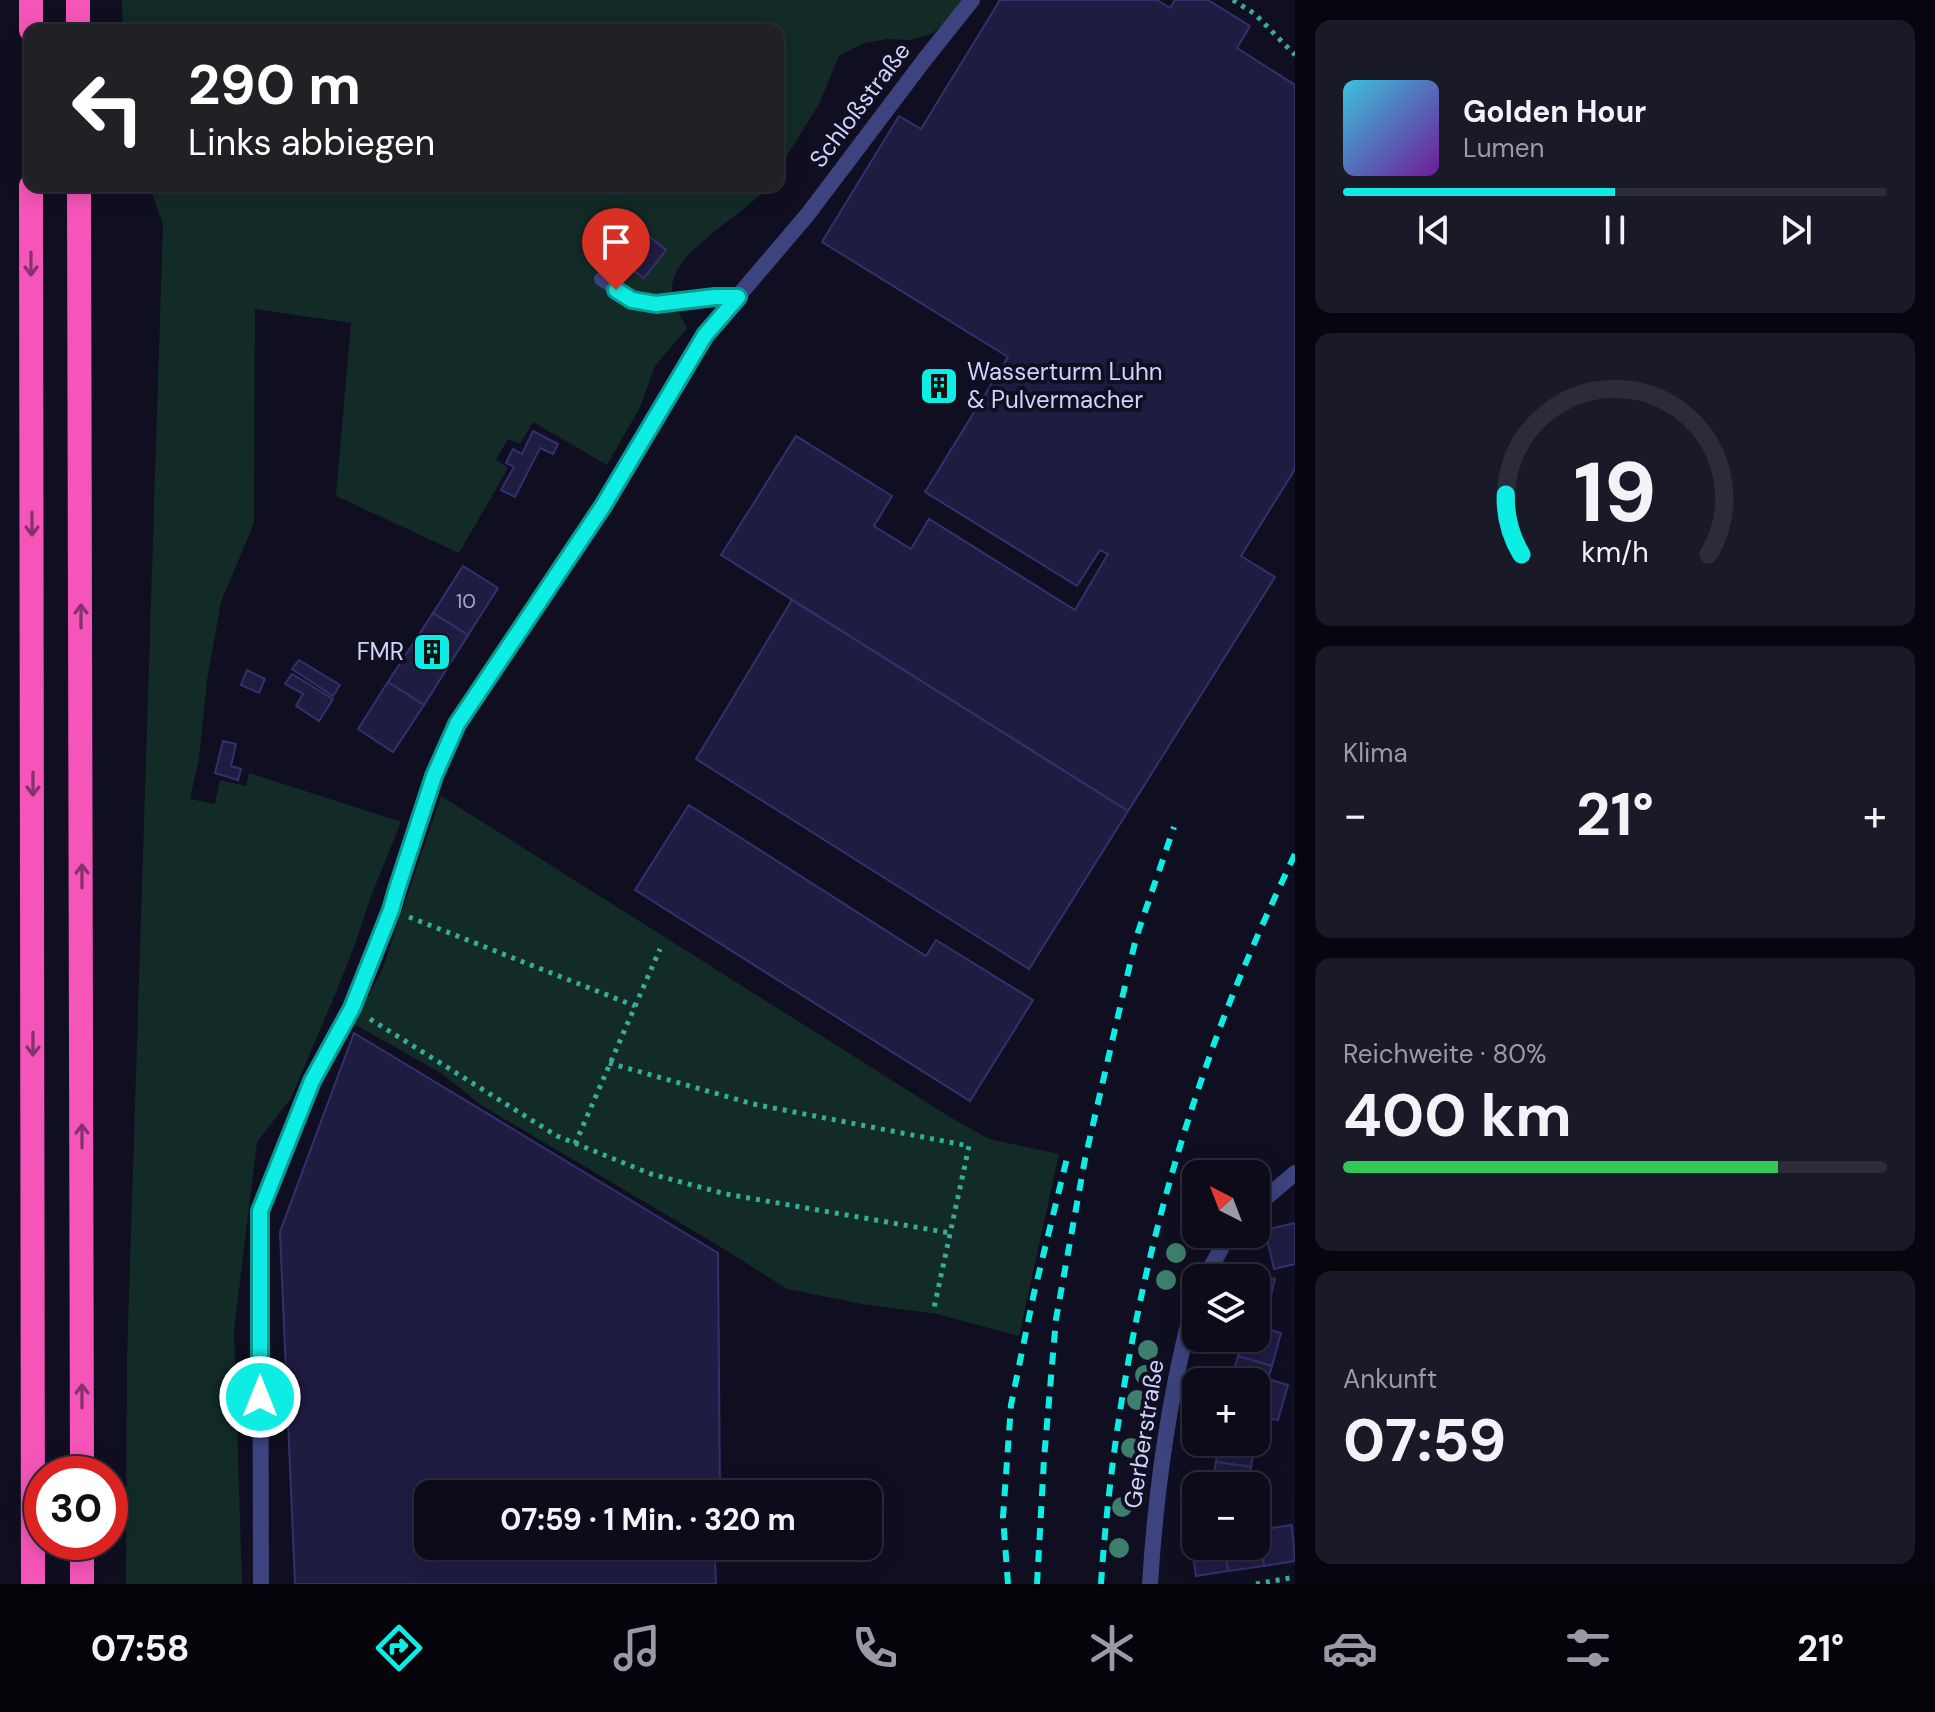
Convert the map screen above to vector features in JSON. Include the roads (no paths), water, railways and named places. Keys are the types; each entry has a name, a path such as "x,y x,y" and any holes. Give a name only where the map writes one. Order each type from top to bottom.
{"highway":[{"path":"31,0 31,24"},
{"path":"78,0 78,24"},
{"path":"31,192 33,1584"},
{"path":"79,192 82,1456"},
{"path":"82,1560 82,1584"}],"street":[{"name":"Schloßstraße","path":"261,1584 260,1211 312,1081 352,1008 391,910 434,776 457,724 603,506 705,335 808,214 972,0"},
{"path":"1270,1194 1295,1173"},
{"name":"Gerberstraße","path":"1150,1584 1167,1423 1182,1346"}],"lane":[{"path":"601,279 632,300 656,304 738,297"}],"railway":[{"path":"1037,1584 1056,1319 1085,1159 1136,938 1174,827"},
{"path":"1101,1584 1124,1385 1136,1319 1168,1189 1227,1009 1295,854"},
{"path":"1008,1584 1003,1517 1011,1405 1068,1154"}],"place":[{"name":"Wasserturm Luhn & Pulvermacher","path":"939,386"},
{"name":"FMR","path":"432,652"}]}
